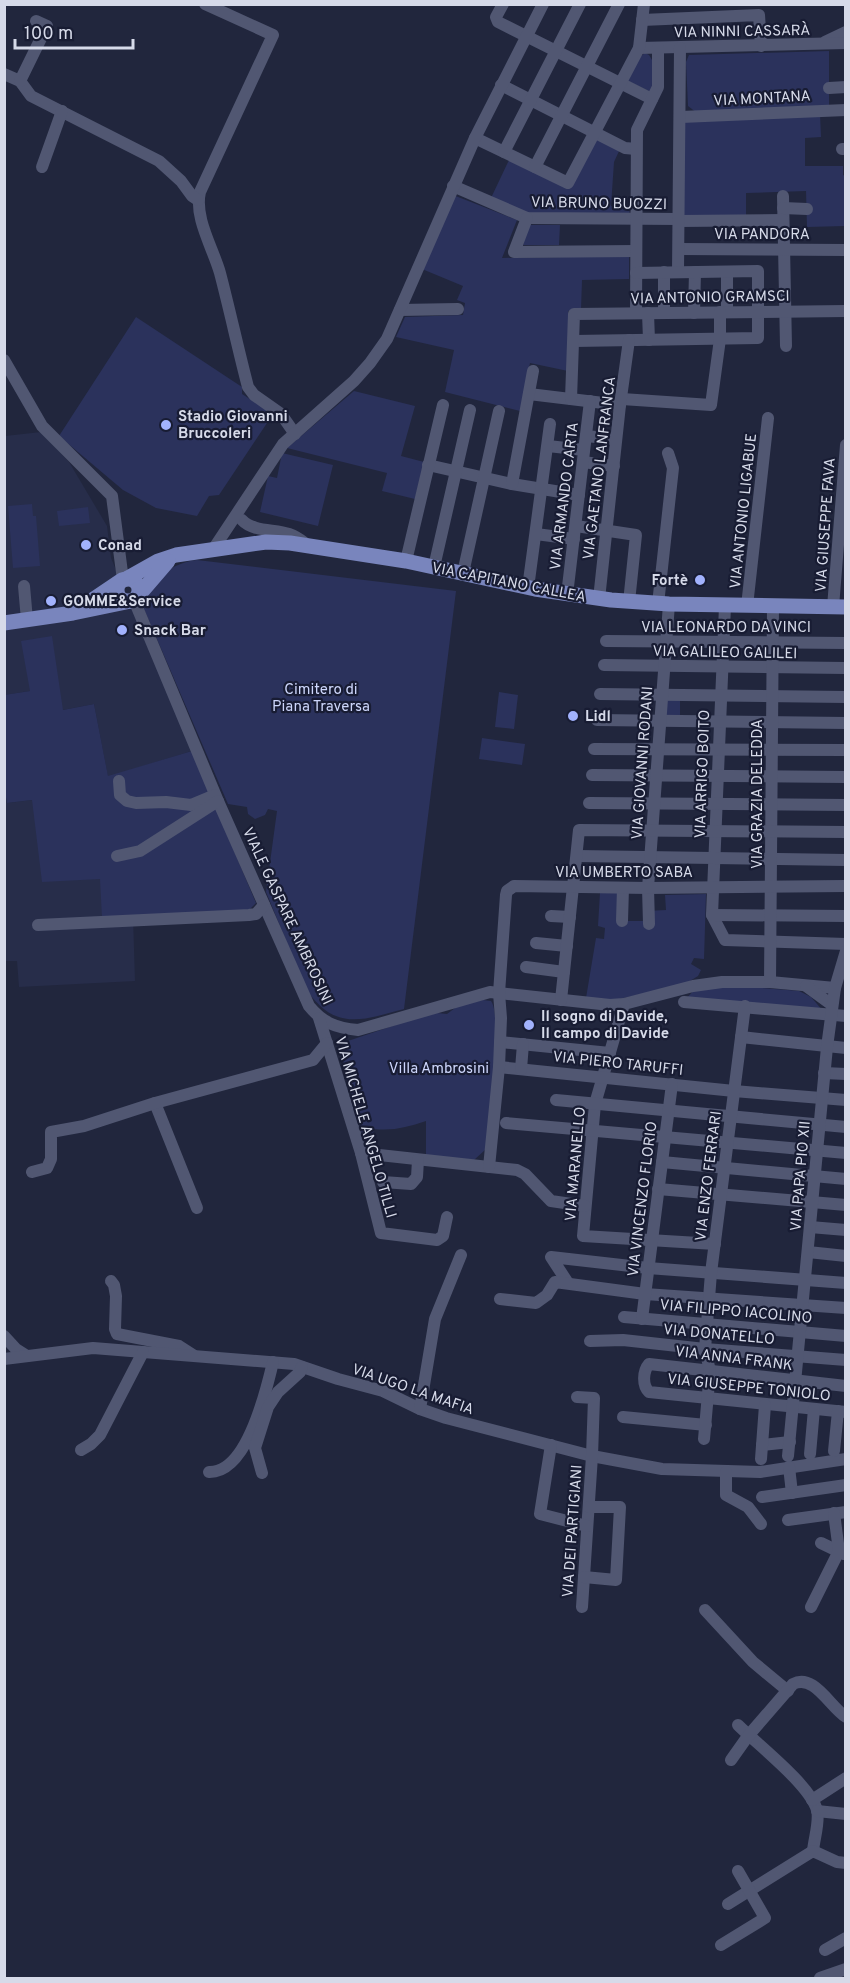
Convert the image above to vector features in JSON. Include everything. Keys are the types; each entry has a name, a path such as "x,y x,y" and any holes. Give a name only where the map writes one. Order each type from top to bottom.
{"main road":[{"name":"VIA CAPITANO CALLEA","path":"73,613 158,561 214,548 266,542 310,546 406,561 528,588 599,599 663,604 839,607"},
{"path":"4,623 73,613 134,599 164,563 176,555"},
{"path":"124,580 117,586 117,593 124,601 134,599"}],"street":[{"path":"205,4 273,34 198,200 200,215 220,272 248,387 254,395 281,414 294,434"},
{"path":"503,4 496,17 497,21 652,99"},
{"path":"238,545 234,539 242,506 280,448 362,373 387,339 475,138 543,4"},
{"path":"504,152 580,4"},
{"path":"535,167 618,4"},
{"path":"475,138 568,183 639,48 644,4"},
{"path":"689,4 690,18"},
{"path":"642,20 759,15 760,46"},
{"path":"20,81 47,26 36,21"},
{"path":"822,44 846,32"},
{"name":"VIA NINNI CASSARÀ","path":"639,48 846,43"},
{"path":"649,340 636,273 636,149 637,130 658,87 658,48"},
{"path":"678,272 680,48"},
{"path":"4,74 20,81 31,96 159,161 198,200"},
{"path":"501,85 625,148 636,149"},
{"path":"829,88 846,87"},
{"name":"VIA MONTANA","path":"681,117 846,110"},
{"path":"42,167 62,111"},
{"name":"VIA BRUNO BUOZZI","path":"453,186 527,218 679,220 783,208 807,208"},
{"path":"783,208 786,346"},
{"path":"527,218 514,252 636,251"},
{"name":"VIA PANDORA","path":"679,249 846,250"},
{"path":"571,399 574,341 758,338 758,271 636,273"},
{"path":"664,272 664,313"},
{"path":"694,313 695,272"},
{"path":"529,394 590,401 711,405 727,272"},
{"path":"400,310 458,309"},
{"name":"VIA ANTONIO GRAMSCI","path":"574,341 574,314 846,311"},
{"name":"VIA GAETANO LANFRANCA","path":"599,599 629,340"},
{"path":"4,360 42,426 112,496 124,580"},
{"path":"512,484 533,371"},
{"name":"VIA ARMANDO CARTA","path":"567,595 590,401"},
{"path":"406,561 443,405"},
{"path":"434,567 470,410"},
{"path":"463,573 499,411"},
{"name":"VIA ANTONIO LIGABUE","path":"747,606 768,418"},
{"path":"528,588 550,424"},
{"path":"586,436 616,439"},
{"name":"VIA GIUSEPPE FAVA","path":"839,607 846,445"},
{"path":"548,446 614,466"},
{"name":"VIA GIOVANNI RODANI","path":"649,924 648,888 666,642 663,604 673,468 668,453"},
{"path":"428,465 542,490 579,495"},
{"path":"237,522 290,534 310,546"},
{"path":"214,548 237,522"},
{"path":"536,534 606,531 636,535 628,602"},
{"path":"24,586 27,620"},
{"name":"VIALE GASPARE AMBROSINI","path":"134,599 216,798 309,1006 319,1018 337,1027 358,1030 490,992 610,1005 624,1004 693,986 722,982 770,982 824,986 833,1001"},
{"name":"VIA ARRIGO BOITO","path":"724,606 712,915 724,940 771,942"},
{"name":"VIA GRAZIA DELEDDA","path":"770,982 773,607"},
{"name":"VIA LEONARDO DA VINCI","path":"606,641 846,643"},
{"name":"VIA GALILEO GALILEI","path":"604,665 846,668"},
{"path":"600,694 846,697"},
{"path":"597,720 846,723"},
{"path":"594,749 846,750"},
{"path":"592,775 846,777"},
{"path":"119,782 120,795 131,803 166,802 191,805 216,798"},
{"path":"117,856 140,851 216,798"},
{"path":"589,803 846,805"},
{"path":"561,1000 579,830 846,832"},
{"path":"577,856 846,860"},
{"name":"VIA UMBERTO SABA","path":"489,1167 499,1066 499,993 507,891 514,886 712,888 846,886"},
{"path":"622,888 622,921"},
{"path":"38,925 249,915 256,914 264,905"},
{"path":"712,915 846,916"},
{"path":"551,916 570,917"},
{"path":"771,942 846,944"},
{"path":"536,943 567,946"},
{"name":"VIALE GASPARE AMBROSINI","path":"806,986 830,977 843,962"},
{"name":"VIA PAPA PIO XII","path":"792,1493 790,1442 819,1124 833,1001 843,962"},
{"path":"526,968 564,972"},
{"name":"VIALE GASPARE AMBROSINI","path":"806,986 833,1001"},
{"path":"684,1002 745,1006 833,1001 846,1016"},
{"name":"VIA MARANELLO","path":"624,1004 595,1104 583,1236 715,1244"},
{"name":"VIA ENZO FERRARI","path":"704,1439 710,1371 705,1349 711,1272 745,1006"},
{"name":"VIA MICHELE ANGELO TILLI","path":"319,1018 361,1153 381,1233 437,1240 443,1236 447,1217"},
{"path":"741,1037 846,1048"},
{"path":"500,1042 609,1053"},
{"path":"32,1172 47,1168 51,1159 51,1132 84,1126 154,1103 314,1060 327,1043"},
{"path":"521,1069 523,1044"},
{"name":"VIA PIERO TARUFFI","path":"499,1066 734,1091 846,1100"},
{"path":"824,1072 846,1074"},
{"name":"VIA VINCENZO FLORIO","path":"642,1319 672,1084"},
{"path":"555,1100 846,1127"},
{"path":"154,1103 197,1208"},
{"path":"506,1123 846,1153"},
{"path":"361,1153 510,1168 525,1174 547,1198 555,1203 585,1206"},
{"path":"383,1182 411,1184 417,1177 418,1160"},
{"path":"662,1162 846,1179"},
{"path":"658,1189 846,1205"},
{"path":"810,1227 846,1230"},
{"path":"808,1252 846,1256"},
{"path":"420,1408 435,1319 461,1255"},
{"path":"562,1282 551,1257 648,1268 846,1282"},
{"path":"111,1281 116,1290 115,1329 117,1334 182,1346 193,1356"},
{"path":"500,1299 536,1303 562,1282 645,1294 846,1308"},
{"name":"VIA FILIPPO IACOLINO","path":"624,1317 846,1335"},
{"path":"4,1336 16,1349 27,1356"},
{"name":"VIA DONATELLO","path":"591,1341 623,1340 846,1360"},
{"name":"VIA UGO LA MAFIA","path":"4,1359 93,1348 273,1362 302,1367 383,1391 446,1418 592,1456 662,1469 760,1472 789,1462 846,1459"},
{"path":"81,1449 91,1444 100,1435 143,1352"},
{"path":"209,1472 222,1471 228,1467 244,1448 265,1392 273,1362"},
{"name":"VIA ANNA FRANK","path":"649,1392 644,1384 646,1368 649,1364 846,1386"},
{"path":"262,1473 255,1448 268,1407 278,1392 300,1372 302,1367"},
{"name":"VIA GIUSEPPE TONIOLO","path":"649,1392 842,1412"},
{"name":"VIA DEI PARTIGIANI","path":"577,1397 594,1398 582,1607"},
{"path":"761,1459 765,1405"},
{"path":"810,1454 814,1409"},
{"path":"834,1451 842,1412"},
{"path":"623,1417 706,1425"},
{"path":"762,1445 790,1442"},
{"path":"551,1445 540,1514 587,1527"},
{"path":"726,1472 726,1495 748,1507 761,1524"},
{"path":"762,1497 846,1485"},
{"path":"584,1577 616,1580 620,1507 589,1507"},
{"path":"788,1520 840,1512 842,1553 811,1607"},
{"path":"821,1543 842,1553"},
{"path":"705,1610 753,1662 788,1691"},
{"path":"731,1760 748,1736 795,1683 809,1683 846,1717"},
{"path":"738,1725 795,1778 815,1806 813,1851"},
{"path":"815,1806 846,1778"},
{"path":"815,1806 846,1814"},
{"path":"813,1851 837,1862 846,1863"},
{"path":"728,1904 813,1851"},
{"path":"721,1946 765,1918 738,1871"},
{"path":"825,1950 846,1938"},
{"path":"820,1978 846,1969"}],"shaded area":[{"path":"41,432 69,462 107,526 111,558 192,751 108,777 94,704 63,710 30,691 5,695 5,436"},
{"path":"4,786 7,803 32,800 133,916 135,981 19,987 17,961 5,961"}],"green space":[{"path":"829,51 829,106 697,113 688,106 686,62 689,55"},
{"path":"645,53 655,65 651,92 628,81 638,58"},
{"path":"820,114 821,137 805,138 805,166 843,166 845,226 807,227 806,191 746,193 746,218 683,215 685,121"},
{"path":"595,137 620,149 614,162 611,206 630,207 629,217 532,216 491,198 509,160 564,187"},
{"path":"453,195 517,220 502,258 629,256 629,279 582,280 581,310 568,311 568,371 530,363 520,411 445,392 454,350 396,337 405,317 463,315 465,303 457,300 463,286 422,269"},
{"path":"528,225 560,225 559,245 523,245"},
{"name":"Stadio Giovanni Bruccoleri","path":"136,317 242,387 242,394 273,414 219,495 209,496 197,516 156,508 123,490 59,436"},
{"path":"354,391 415,406 401,456 424,462 415,499 382,491 387,473 287,448"},
{"path":"282,453 333,465 318,526 260,512 268,476 277,478"},
{"path":"32,504 33,516 36,516 40,566 13,568 8,506"},
{"path":"88,507 90,523 59,526 57,511"},
{"name":"Cimitero di Piana Traversa","path":"197,560 456,591 404,1009 363,1019 339,1017 317,1003 306,989 266,892 277,811 268,809 265,815 255,819 248,814 247,807 228,804 144,609 149,590 162,575 179,565"},
{"path":"52,636 63,710 94,704 108,776 192,751 256,903 247,912 102,918 100,879 42,882 32,800 7,803 4,786 4,695 30,691 21,641"},
{"path":"499,692 518,695 514,729 495,727"},
{"path":"667,697 680,697 680,718 666,718"},
{"path":"482,738 525,744 522,765 479,759"},
{"path":"600,893 623,893 626,921 646,921 646,911 666,910 665,895 706,894 704,959 694,958 691,964 701,970 698,976 685,984 615,1000 586,998 596,938 604,939 605,928 598,926"},
{"path":"726,985 799,991 811,997 823,1011 687,998 693,991"},
{"name":"Villa Ambrosini","path":"483,1000 491,1001 496,1027 486,1149 474,1160 426,1155 426,1121 401,1128 374,1129 373,1135 362,1134 341,1053 345,1042 410,1020 437,1013 447,1014 459,1005"}],"place":[{"name":"Stadio Giovanni Bruccoleri","path":"166,425"},
{"name":"Conad","path":"86,545"},
{"name":"Fortè","path":"700,580"},
{"name":"GOMME&Service","path":"51,601"},
{"name":"Snack Bar","path":"122,630"},
{"name":"Lidl","path":"573,716"},
{"name":"Il sogno di Davide, Il campo di Davide","path":"529,1025"}]}
